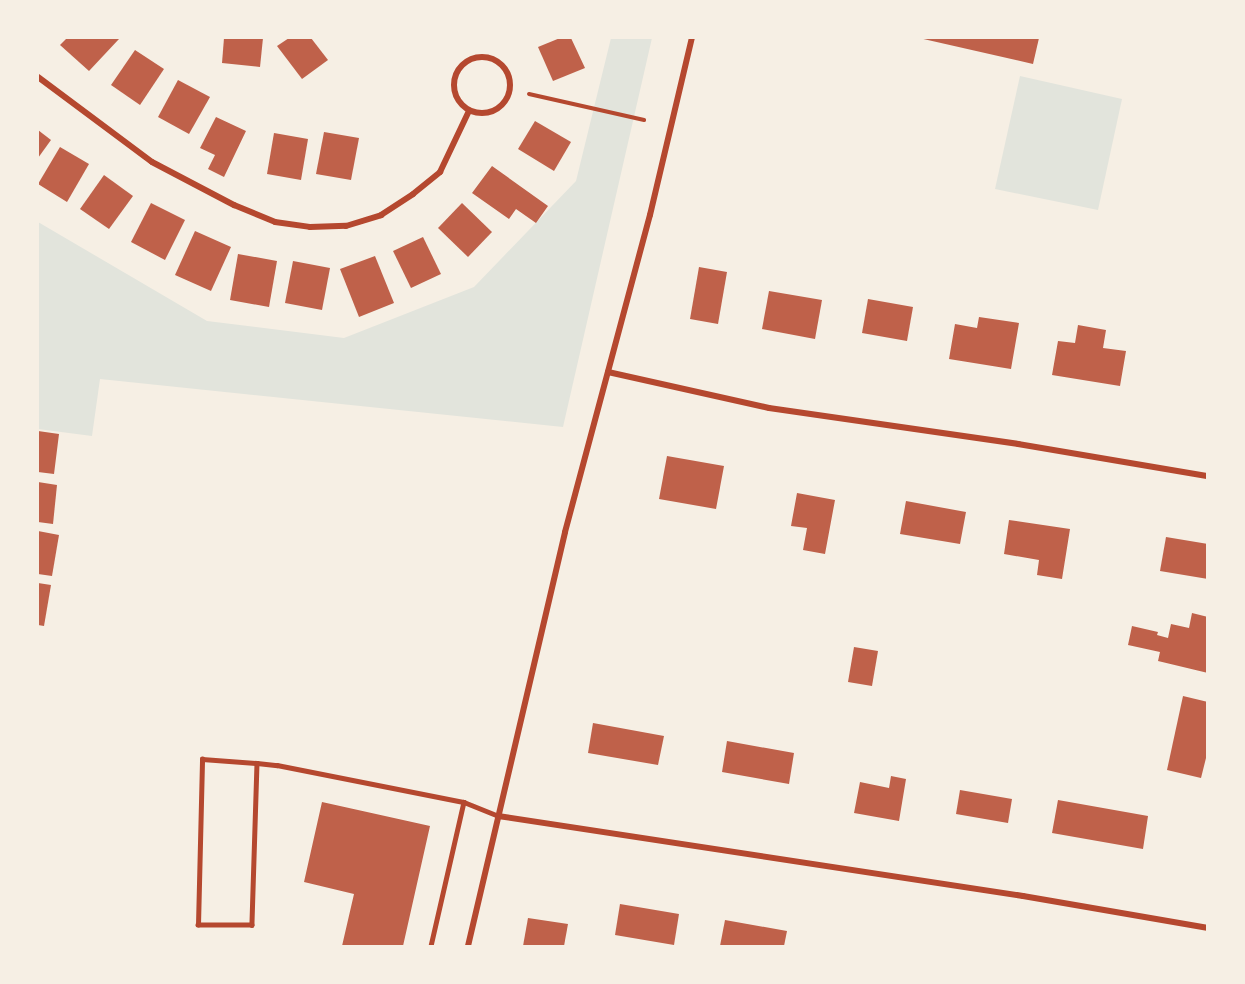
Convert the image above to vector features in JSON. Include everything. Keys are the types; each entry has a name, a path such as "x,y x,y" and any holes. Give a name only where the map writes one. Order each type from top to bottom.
{"street":[{"path":"468,946 565,532 608,372 692,38"},
{"path":"471,58 490,58 505,69 509,77 508,95 503,103 488,113 469,111 456,98 454,79 463,63 471,58"},
{"path":"38,77 152,162 234,205 275,222 310,227 346,226 381,215 413,194 440,172 469,111"},
{"path":"608,372 769,408 1018,444 1208,476"},
{"path":"498,816 1023,896 1208,928"}],"lane":[{"path":"258,763 252,925 198,925 202,759 258,763 464,802 498,816"},
{"path":"431,946 464,802"}],"path":[{"path":"529,94 644,120"}],"shaded area":[{"path":"611,38 652,38 563,427 100,379 92,436 38,429 38,222 207,321 344,338 474,287 576,181"},
{"path":"1020,76 1122,99 1098,210 995,189"}],"building":[{"path":"67,38 119,39 89,71 60,45"},
{"path":"224,38 263,38 260,67 222,63"},
{"path":"289,38 311,38 328,60 302,79 277,46"},
{"path":"560,38 571,38 585,68 553,81 538,47"},
{"path":"919,38 1039,38 1033,64"},
{"path":"135,50 164,69 140,105 111,85"},
{"path":"178,80 210,97 189,134 158,117"},
{"path":"216,117 246,131 224,177 208,169 215,155 200,148"},
{"path":"535,121 571,142 554,171 518,149"},
{"path":"38,130 51,140 38,158"},
{"path":"324,132 359,138 351,180 316,174"},
{"path":"274,133 308,139 301,180 267,174"},
{"path":"60,147 89,164 67,202 38,184"},
{"path":"492,166 548,206 536,223 516,209 509,219 472,193"},
{"path":"104,175 133,196 109,229 80,209"},
{"path":"151,203 185,220 165,260 131,242"},
{"path":"462,203 492,232 468,257 438,228"},
{"path":"195,231 231,247 211,291 175,275"},
{"path":"423,237 441,274 411,288 393,251"},
{"path":"238,254 277,261 269,307 230,300"},
{"path":"375,256 394,303 359,317 340,269"},
{"path":"293,261 330,268 322,310 285,303"},
{"path":"699,267 727,272 718,324 690,319"},
{"path":"769,291 822,300 815,339 762,329"},
{"path":"868,299 913,307 907,341 862,333"},
{"path":"979,317 1019,323 1011,369 949,359 955,324 977,328"},
{"path":"1078,325 1106,330 1103,348 1126,351 1120,386 1052,375 1058,341 1075,343"},
{"path":"38,431 59,434 54,474 38,472"},
{"path":"667,456 724,466 716,509 659,499"},
{"path":"38,482 57,485 53,524 38,522"},
{"path":"797,493 835,500 825,554 803,550 807,528 791,526"},
{"path":"906,501 966,512 960,544 900,534"},
{"path":"1009,520 1070,529 1062,579 1037,575 1039,560 1004,554"},
{"path":"38,531 59,535 52,576 38,574"},
{"path":"1166,537 1208,544 1208,579 1160,571"},
{"path":"38,583 51,585 44,626 38,625"},
{"path":"1192,613 1208,617 1208,673 1158,661 1160,652 1128,645 1132,626 1158,632 1157,635 1168,638 1171,624 1189,628"},
{"path":"854,647 878,651 872,686 848,682"},
{"path":"1183,696 1208,702 1208,750 1201,778 1167,770"},
{"path":"593,723 664,736 658,765 588,753"},
{"path":"727,741 794,753 789,784 722,772"},
{"path":"891,776 906,779 899,821 854,813 860,782 889,788"},
{"path":"960,790 1012,799 1008,823 956,814"},
{"path":"1058,800 1148,816 1143,849 1052,833"},
{"path":"322,802 430,826 403,946 342,946 354,894 304,882"},
{"path":"620,904 679,914 674,945 615,935"},
{"path":"528,918 568,924 564,946 523,946"},
{"path":"725,920 787,931 784,946 720,946"}]}
